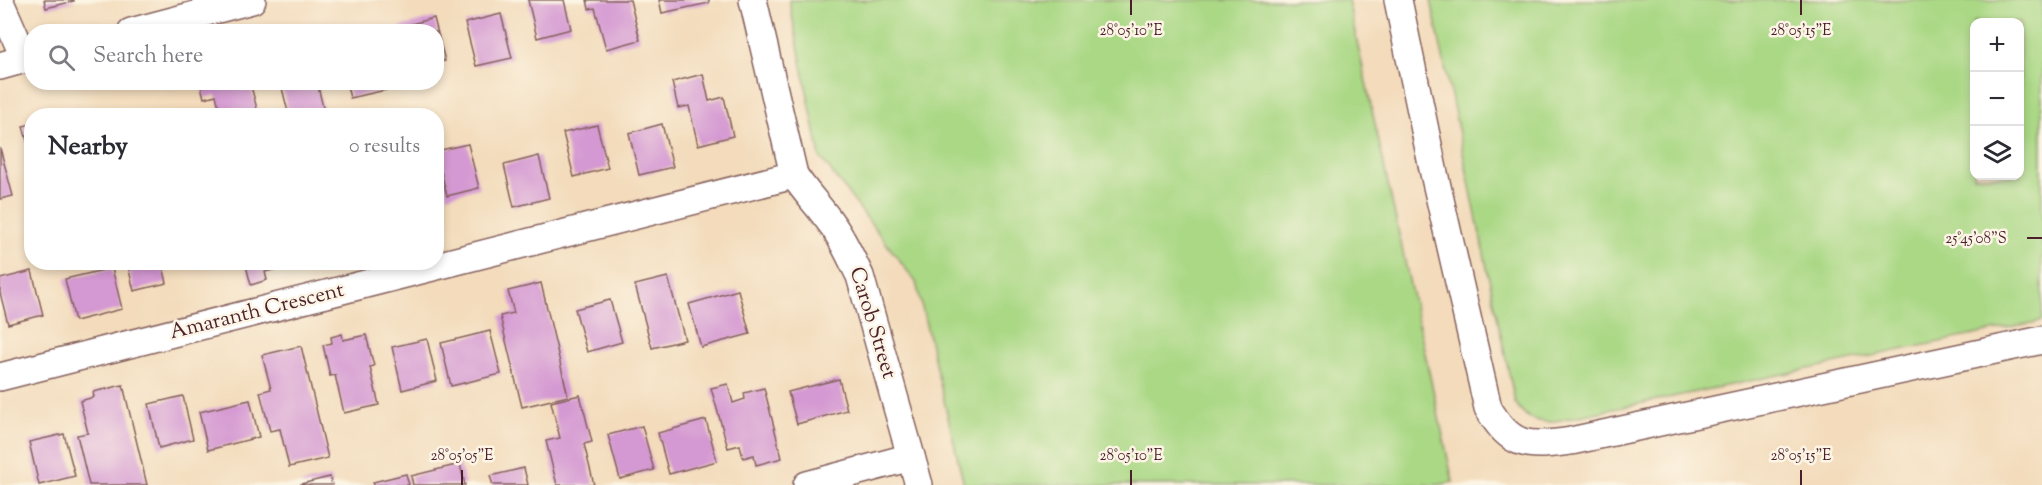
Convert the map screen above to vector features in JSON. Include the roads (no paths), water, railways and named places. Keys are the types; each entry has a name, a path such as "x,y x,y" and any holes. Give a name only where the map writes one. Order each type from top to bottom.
{"street":[{"path":"161,24 252,0"},
{"name":"Carob Street","path":"753,0 794,175 845,244 860,276 919,485"},
{"path":"1398,0 1433,169 1488,408 1498,425 1515,440 1532,444 1571,441 2042,340"},
{"path":"0,2 19,61"},
{"name":"Amaranth Crescent","path":"444,264 794,175"},
{"name":"Amaranth Crescent","path":"0,377 421,270"},
{"path":"807,485 911,457"}]}
